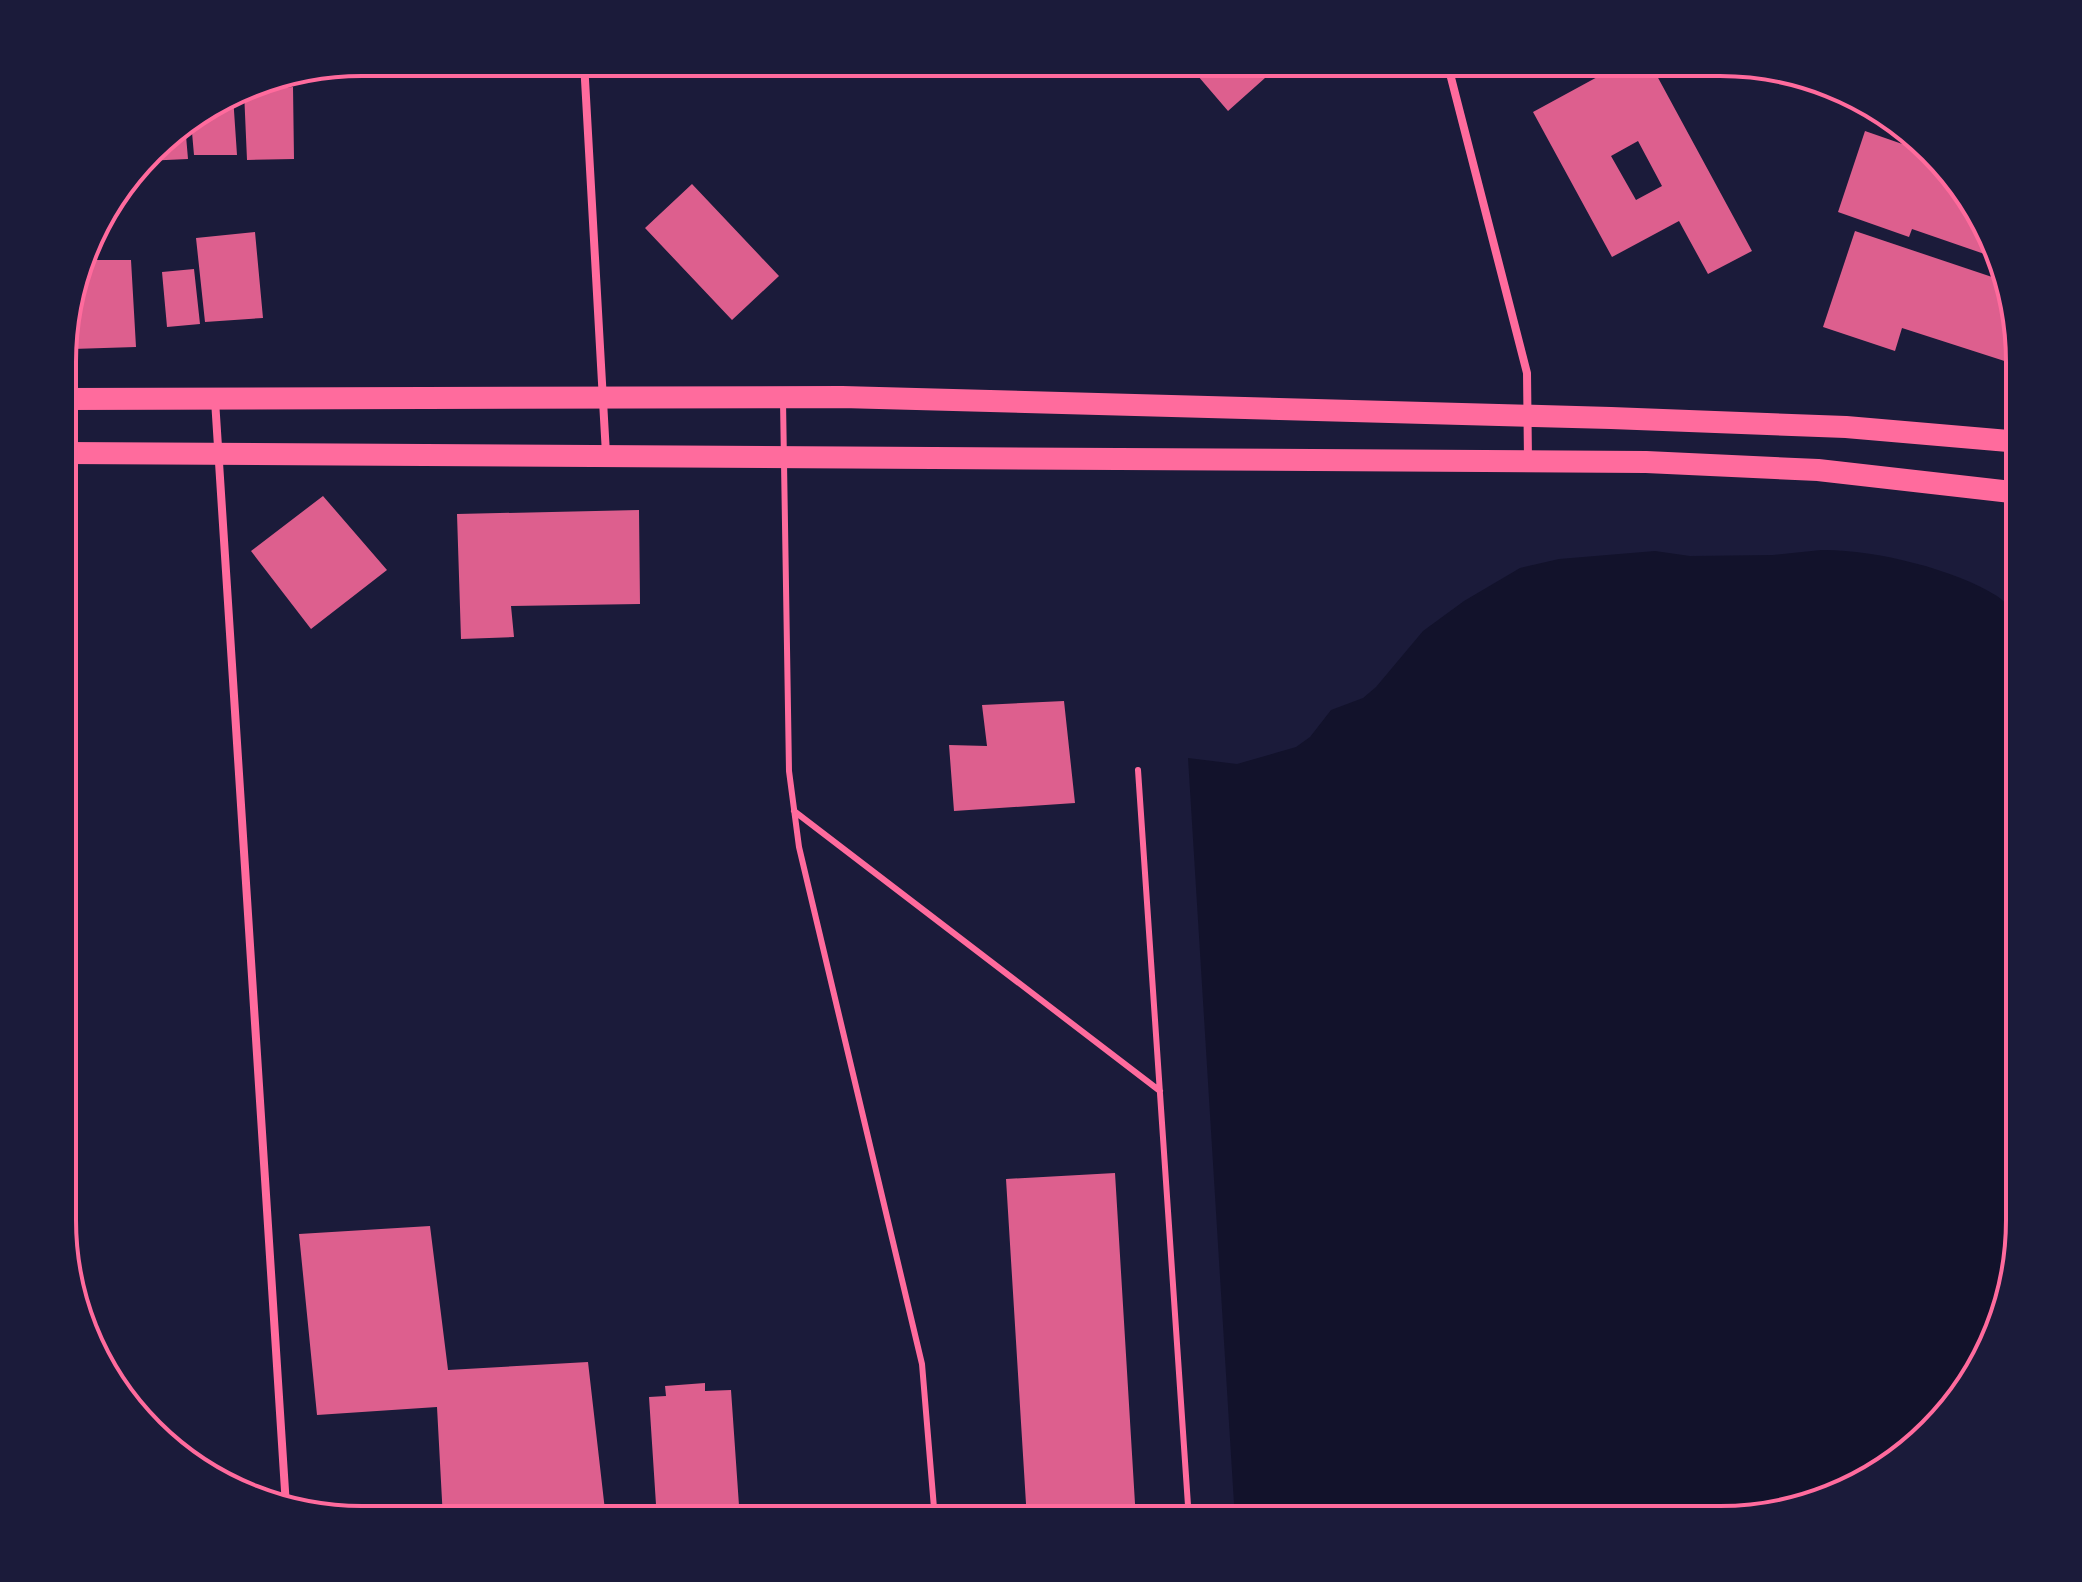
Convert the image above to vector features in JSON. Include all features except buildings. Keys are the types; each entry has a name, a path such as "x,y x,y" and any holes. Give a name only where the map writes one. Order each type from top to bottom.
{"highway":[{"path":"76,399 783,397 1846,427 2006,441"},
{"path":"76,453 1646,462 1818,470 2006,491"}],"street":[{"path":"585,76 606,455"},
{"path":"1451,76 1527,373 1528,461"},
{"path":"215,399 285,1495"}],"lane":[{"path":"783,397 789,771 794,811 799,847 922,1364 934,1506"},
{"path":"1138,770 1188,1506"},
{"path":"794,811 1160,1091"}],"shaded area":[{"path":"1655,551 1690,556 1841,551 1912,562 1959,577 2006,604 2005,1239 2001,1276 1991,1312 1968,1363 1935,1409 1909,1435 1879,1458 1846,1477 1776,1501 1720,1506 1234,1506 1188,758 1237,764 1296,747 1310,737 1331,710 1363,698 1376,687 1423,631 1464,601 1520,568 1559,559"}]}
